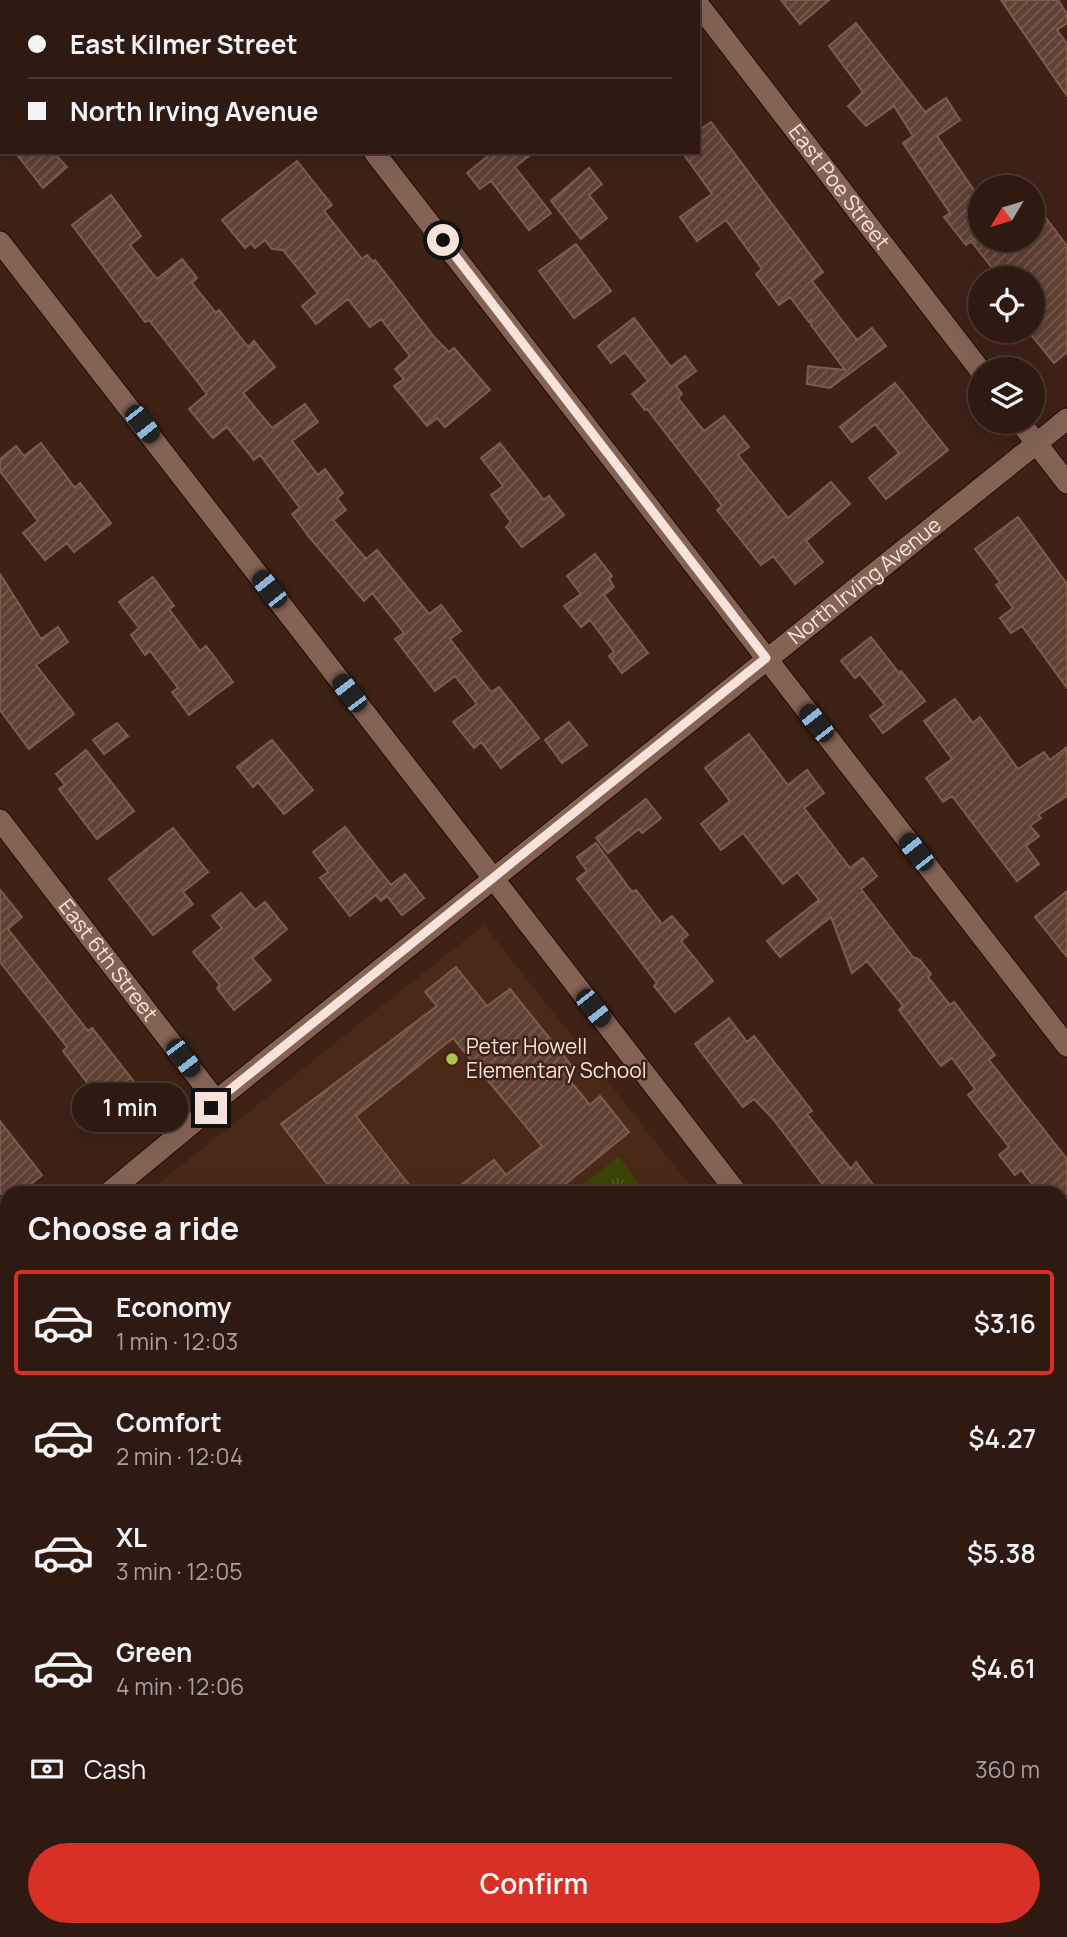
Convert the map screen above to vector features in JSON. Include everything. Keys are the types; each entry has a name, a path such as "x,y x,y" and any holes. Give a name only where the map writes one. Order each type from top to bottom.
{"street":[{"name":"East Poe Street","path":"700,7 970,357"},
{"path":"376,154 1067,1045"},
{"path":"0,242 732,1186"},
{"name":"North Irving Avenue","path":"117,1186 216,1101 492,878 1067,419"},
{"path":"1029,434 1067,483"},
{"name":"East 6th Street","path":"0,820 216,1101"}],"shaded area":[{"name":"Peter Howell Elementary School","path":"484,925 690,1186 155,1186"}],"green space":[{"path":"619,1157 641,1186 580,1186"}],"building":[{"path":"781,0 829,0 800,24"},
{"path":"1001,0 1058,0 1067,14 1067,23 1057,30 1067,44 1067,96"},
{"path":"856,23 925,112 946,98 960,120 937,136 968,181 966,245 944,217 950,213 903,143 913,136 894,106 866,126 848,106 863,92 829,46"},
{"path":"711,122 823,272 812,281 857,340 872,328 886,346 830,388 807,384 808,366 845,370 811,325 811,320 809,322 790,297 779,305 756,274 762,269 726,220 697,241 680,217 712,194 683,154 700,154 700,130"},
{"path":"17,154 55,154 67,167 43,188"},
{"path":"491,154 531,154 515,167 551,213 529,230 491,181 480,189 467,173"},
{"path":"297,161 332,205 324,211 362,259 367,255 373,262 375,260 435,338 449,352 454,348 490,390 445,427 437,418 427,426 394,386 404,379 395,369 410,356 381,319 370,327 348,299 316,324 302,306 318,293 283,250 272,249 265,240 255,248 251,243 245,248 222,220"},
{"path":"589,168 602,184 589,195 607,218 581,239 551,201"},
{"path":"111,195 141,236 130,245 157,279 182,259 197,278 192,283 216,313 219,310 248,347 254,341 275,367 243,393 272,428 305,404 318,422 292,441 318,475 325,469 343,493 337,498 346,510 333,520 366,559 377,550 429,614 441,605 461,631 450,639 491,692 499,687 539,738 501,768 481,742 474,748 453,722 477,704 455,676 435,691 395,639 404,633 372,593 364,601 310,538 292,514 300,508 260,455 254,460 227,427 213,438 189,409 207,394 149,320 145,322 72,225"},
{"path":"1046,218 1067,246 1067,352 1054,363 1038,343 1045,343 1045,266 991,266 980,252 1045,252"},
{"path":"576,244 611,291 574,318 539,271"},
{"path":"634,318 671,367 685,356 696,371 676,386 682,394 678,398 704,431 724,416 749,447 738,455 788,518 831,482 850,504 806,541 823,562 795,584 773,556 761,565 717,510 722,506 647,409 645,410 632,394 648,381 625,352 611,363 598,346"},
{"path":"895,383 948,450 886,499 869,478 899,453 875,424 852,442 840,427"},
{"path":"41,443 75,488 80,483 111,523 74,552 67,543 45,560 23,533 38,521 0,471 0,459 16,446 24,456"},
{"path":"500,443 544,500 549,496 564,515 522,547 506,527 511,522 491,495 503,486 481,458"},
{"path":"1018,517 1067,584 1067,688 1022,626 1011,633 1000,618 1013,608 996,585 1000,582 975,549"},
{"path":"595,554 612,576 609,579 614,587 604,595 648,653 622,673 609,656 614,652 590,620 581,627 564,606 581,594 567,576"},
{"path":"0,574 41,639 58,627 68,642 36,665 74,714 29,749 0,710"},
{"path":"153,577 174,606 169,609 200,651 206,646 233,682 189,715 172,692 178,688 150,651 145,655 131,635 139,628 119,602"},
{"path":"871,637 925,701 883,733 870,716 885,705 860,674 855,678 841,661"},
{"path":"955,699 973,723 980,717 1018,769 1044,752 1050,760 1067,747 1067,796 1038,815 1041,818 1030,826 1039,836 1026,846 1039,864 1017,881 952,796 943,802 926,778 952,759 924,721"},
{"path":"569,722 587,745 562,763 545,740"},
{"path":"117,723 128,736 104,754 93,740"},
{"path":"749,734 788,785 807,770 824,793 804,808 850,868 863,858 877,876 861,889 913,957 920,960 931,974 928,977 950,1005 954,1002 995,1055 989,1060 1067,1159 1067,1186 1034,1186 1021,1170 1015,1175 999,1155 1009,1147 968,1095 975,1089 952,1058 941,1066 899,1010 903,1006 867,961 852,973 831,917 780,957 767,941 819,900 797,872 783,884 743,833 721,850 701,824 730,801 705,768"},
{"path":"272,740 313,790 284,814 258,782 253,787 237,767"},
{"path":"86,750 134,811 97,839 59,789 65,785 56,774"},
{"path":"646,799 661,818 642,833 639,829 608,853 596,838"},
{"path":"345,827 391,885 405,874 424,898 402,915 387,896 381,901 376,895 350,916 320,878 328,872 313,852"},
{"path":"173,828 208,872 183,892 193,904 153,935 109,879"},
{"path":"596,843 632,892 636,890 662,924 672,916 688,935 681,941 713,981 675,1012 654,986 657,983 577,879 587,871 577,857"},
{"path":"0,890 22,917 8,929 88,1031 92,1028 139,1088 109,1111 63,1051 67,1047 0,962"},
{"path":"1067,891 1067,957 1035,917"},
{"path":"241,893 255,910 265,902 287,929 252,958 271,980 234,1010 217,988 220,985 193,952 222,928 212,916"},
{"path":"456,967 487,1006 510,989 574,1069 566,1076 590,1105 600,1096 629,1132 563,1186 460,1186 494,1160 506,1175 542,1146 453,1038 356,1116 410,1186 329,1186 281,1124 437,1006 425,992"},
{"path":"729,1018 747,1042 754,1036 812,1111 807,1114 851,1169 856,1162 874,1186 824,1186 773,1119 754,1099 743,1107 695,1044"},
{"path":"0,1121 42,1175 29,1186 0,1186"}],"place":[{"name":"Peter Howell Elementary School","path":"452,1059"}],"route":[{"path":"211,1108 216,1101 470,895 766,658 443,240"}]}
